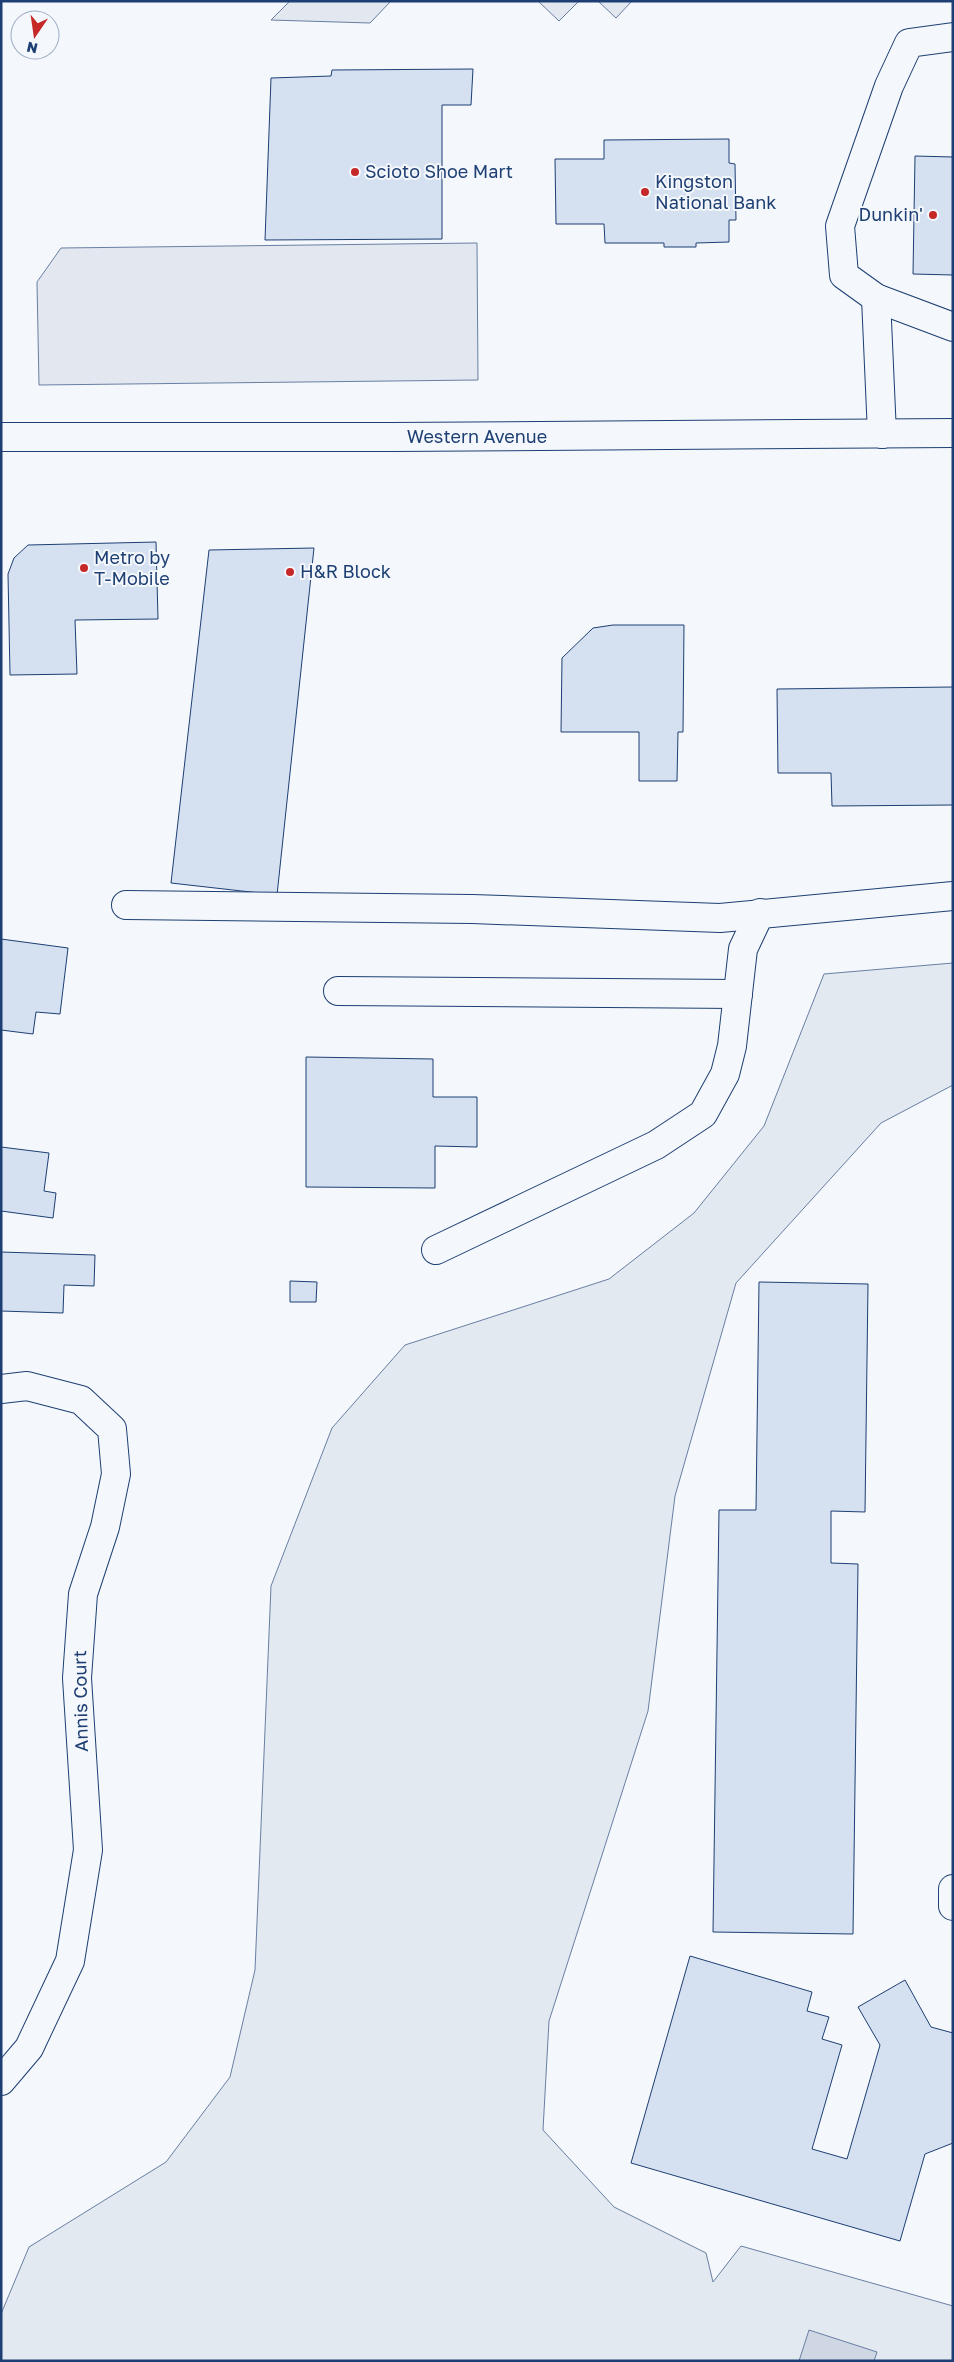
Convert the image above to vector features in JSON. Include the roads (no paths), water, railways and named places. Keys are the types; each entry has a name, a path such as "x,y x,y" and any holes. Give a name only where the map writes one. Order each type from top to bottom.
{"main road":[{"path":"953,37 909,43 889,86 840,226 844,275 876,298 953,326"},
{"path":"876,298 882,434"},
{"name":"Western Avenue","path":"1,437 953,433"},
{"path":"126,905 472,909 720,918 953,896"},
{"path":"436,1250 656,1145 703,1114 725,1074 732,1046 743,949 760,913"},
{"path":"338,991 738,994"},
{"name":"Annis Court","path":"1,1389 27,1386 81,1400 112,1429 116,1474 106,1528 83,1594 77,1678 88,1850 70,1961 29,2048 1,2081"},
{"path":"953,1889 953,1906"}],"place":[{"name":"Scioto Shoe Mart","path":"355,172"},
{"name":"Kingston National Bank","path":"645,192"},
{"name":"Dunkin'","path":"933,215"},
{"name":"Metro by T-Mobile","path":"84,568"},
{"name":"H&R Block","path":"290,572"}]}
